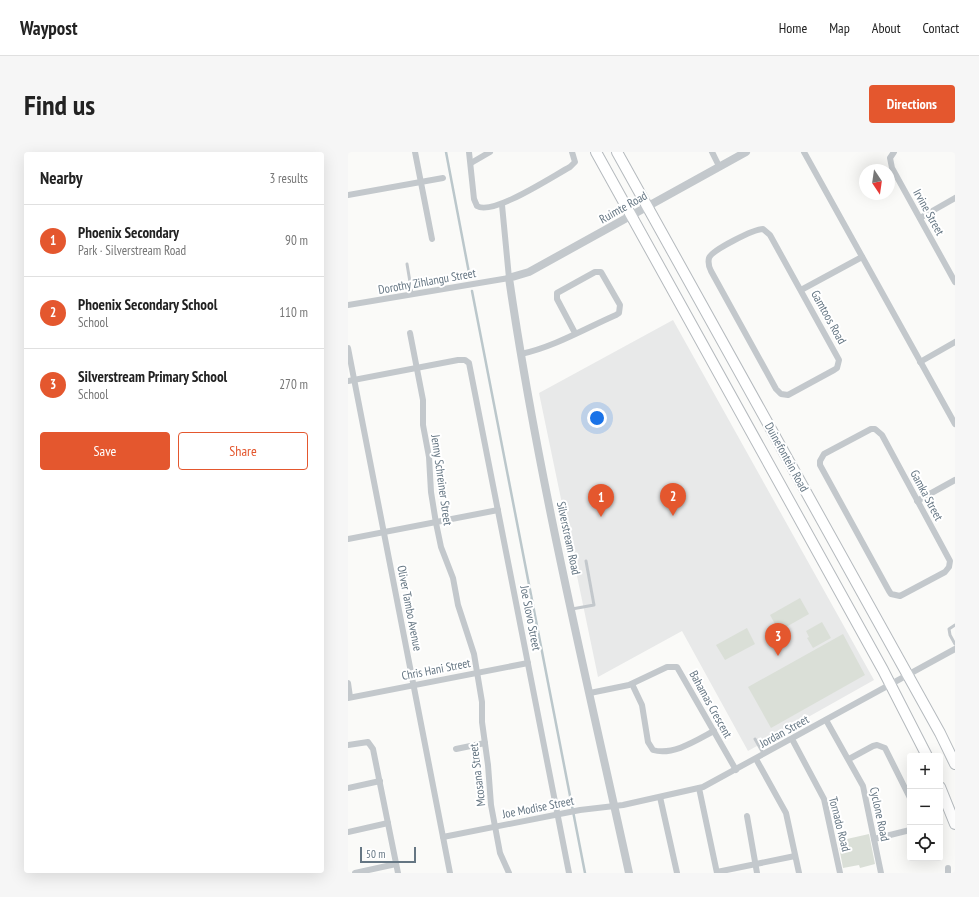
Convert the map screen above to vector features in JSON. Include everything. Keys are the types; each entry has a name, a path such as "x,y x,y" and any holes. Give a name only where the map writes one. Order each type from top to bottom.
{"main road":[{"name":"Duinefontein Road","path":"596,152 890,684 925,753"},
{"name":"Duinefontein Road","path":"617,152 908,675 940,733 955,764"},
{"path":"941,789 955,824"}],"street":[{"path":"416,152 432,239"},
{"path":"469,152 474,199 477,206 489,208 502,204 574,164 576,159 572,152"},
{"path":"470,163 490,152"},
{"path":"712,152 720,166"},
{"name":"Ruimte Road","path":"510,278 529,272 746,152"},
{"path":"804,152 955,424"},
{"name":"Irvine Street","path":"894,152 890,158 891,166 955,282"},
{"path":"348,195 443,178"},
{"path":"920,218 955,198"},
{"name":"Silverstream Road","path":"502,204 510,278 521,354 572,610 629,873"},
{"name":"Gamtoos Road","path":"763,229 770,235 801,290 838,356 839,364 834,370 792,394 785,395 779,392 769,375 711,270 709,258 715,252 754,231 763,229"},
{"path":"801,290 862,257"},
{"path":"521,354 538,349 575,333 616,315 620,311 620,305 600,271 595,272 557,293 557,300 575,333"},
{"name":"Dorothy Zihlangu Street","path":"348,305 510,278"},
{"name":"Jenny Schreiner Street","path":"410,333 423,400 423,425 429,457 431,492 436,523 443,553 453,578 461,615 472,646 477,672"},
{"path":"920,362 955,342"},
{"name":"Oliver Tambo Avenue","path":"348,348 351,380 384,532 450,873"},
{"name":"Joe Slovo Street","path":"417,367 462,360 467,361 470,367 569,873"},
{"path":"351,380 417,367"},
{"name":"Gamka Street","path":"876,429 882,435 917,501 950,564 945,572 904,594 896,596 888,591 821,469 821,457 867,430 876,429"},
{"path":"917,501 955,480"},
{"path":"348,539 498,510"},
{"name":"Jordan Street","path":"614,805 699,788 764,755 955,649"},
{"name":"Chris Hani Street","path":"349,697 528,663"},
{"name":"Bahamas Crescent","path":"590,693 632,684 667,667 677,667 736,770"},
{"name":"Mcosana Street","path":"477,672 482,702 484,743 495,827 500,853 509,873"},
{"path":"348,683 349,697"},
{"path":"632,684 642,705 648,742 653,750 661,751 681,747 714,731"},
{"name":"Cyclone Road","path":"826,720 863,786 881,873"},
{"name":"Tornado Road","path":"792,739 824,799 840,873"},
{"path":"348,746 368,742 371,744 398,873"},
{"path":"456,749 484,743"},
{"path":"849,759 874,746 878,745 885,748 907,792"},
{"path":"756,759 786,813 799,873"},
{"path":"348,788 380,782"},
{"path":"699,788 717,873 795,856"},
{"path":"660,797 676,873"},
{"name":"Joe Modise Street","path":"443,838 558,814 614,805"},
{"path":"747,816 758,873"},
{"path":"348,832 388,823"},
{"path":"874,839 907,831"},
{"path":"355,873 396,864"}],"lane":[{"path":"407,264 412,294"},
{"path":"572,610 594,605 586,562"},
{"path":"955,625 949,629 955,644"},
{"path":"755,739 764,755"}],"shaded area":[{"path":"673,320 874,680 748,751 682,631 598,677 539,393"},
{"path":"800,598 809,614 779,631 770,615"},
{"path":"822,622 831,638 813,648 807,638 809,637 806,631"},
{"path":"747,628 755,644 725,660 716,645"},
{"path":"843,634 865,675 771,728 748,687"},
{"path":"869,834 875,864 860,868 859,865 843,868 838,841"}],"waterway":[{"path":"446,152 470,278"},
{"path":"472,291 585,873"}],"place":[{"name":"Phoenix Secondary School","path":"673,516"},
{"name":"Phoenix Secondary","path":"601,517"},
{"name":"Silverstream Primary School","path":"778,656"}]}
